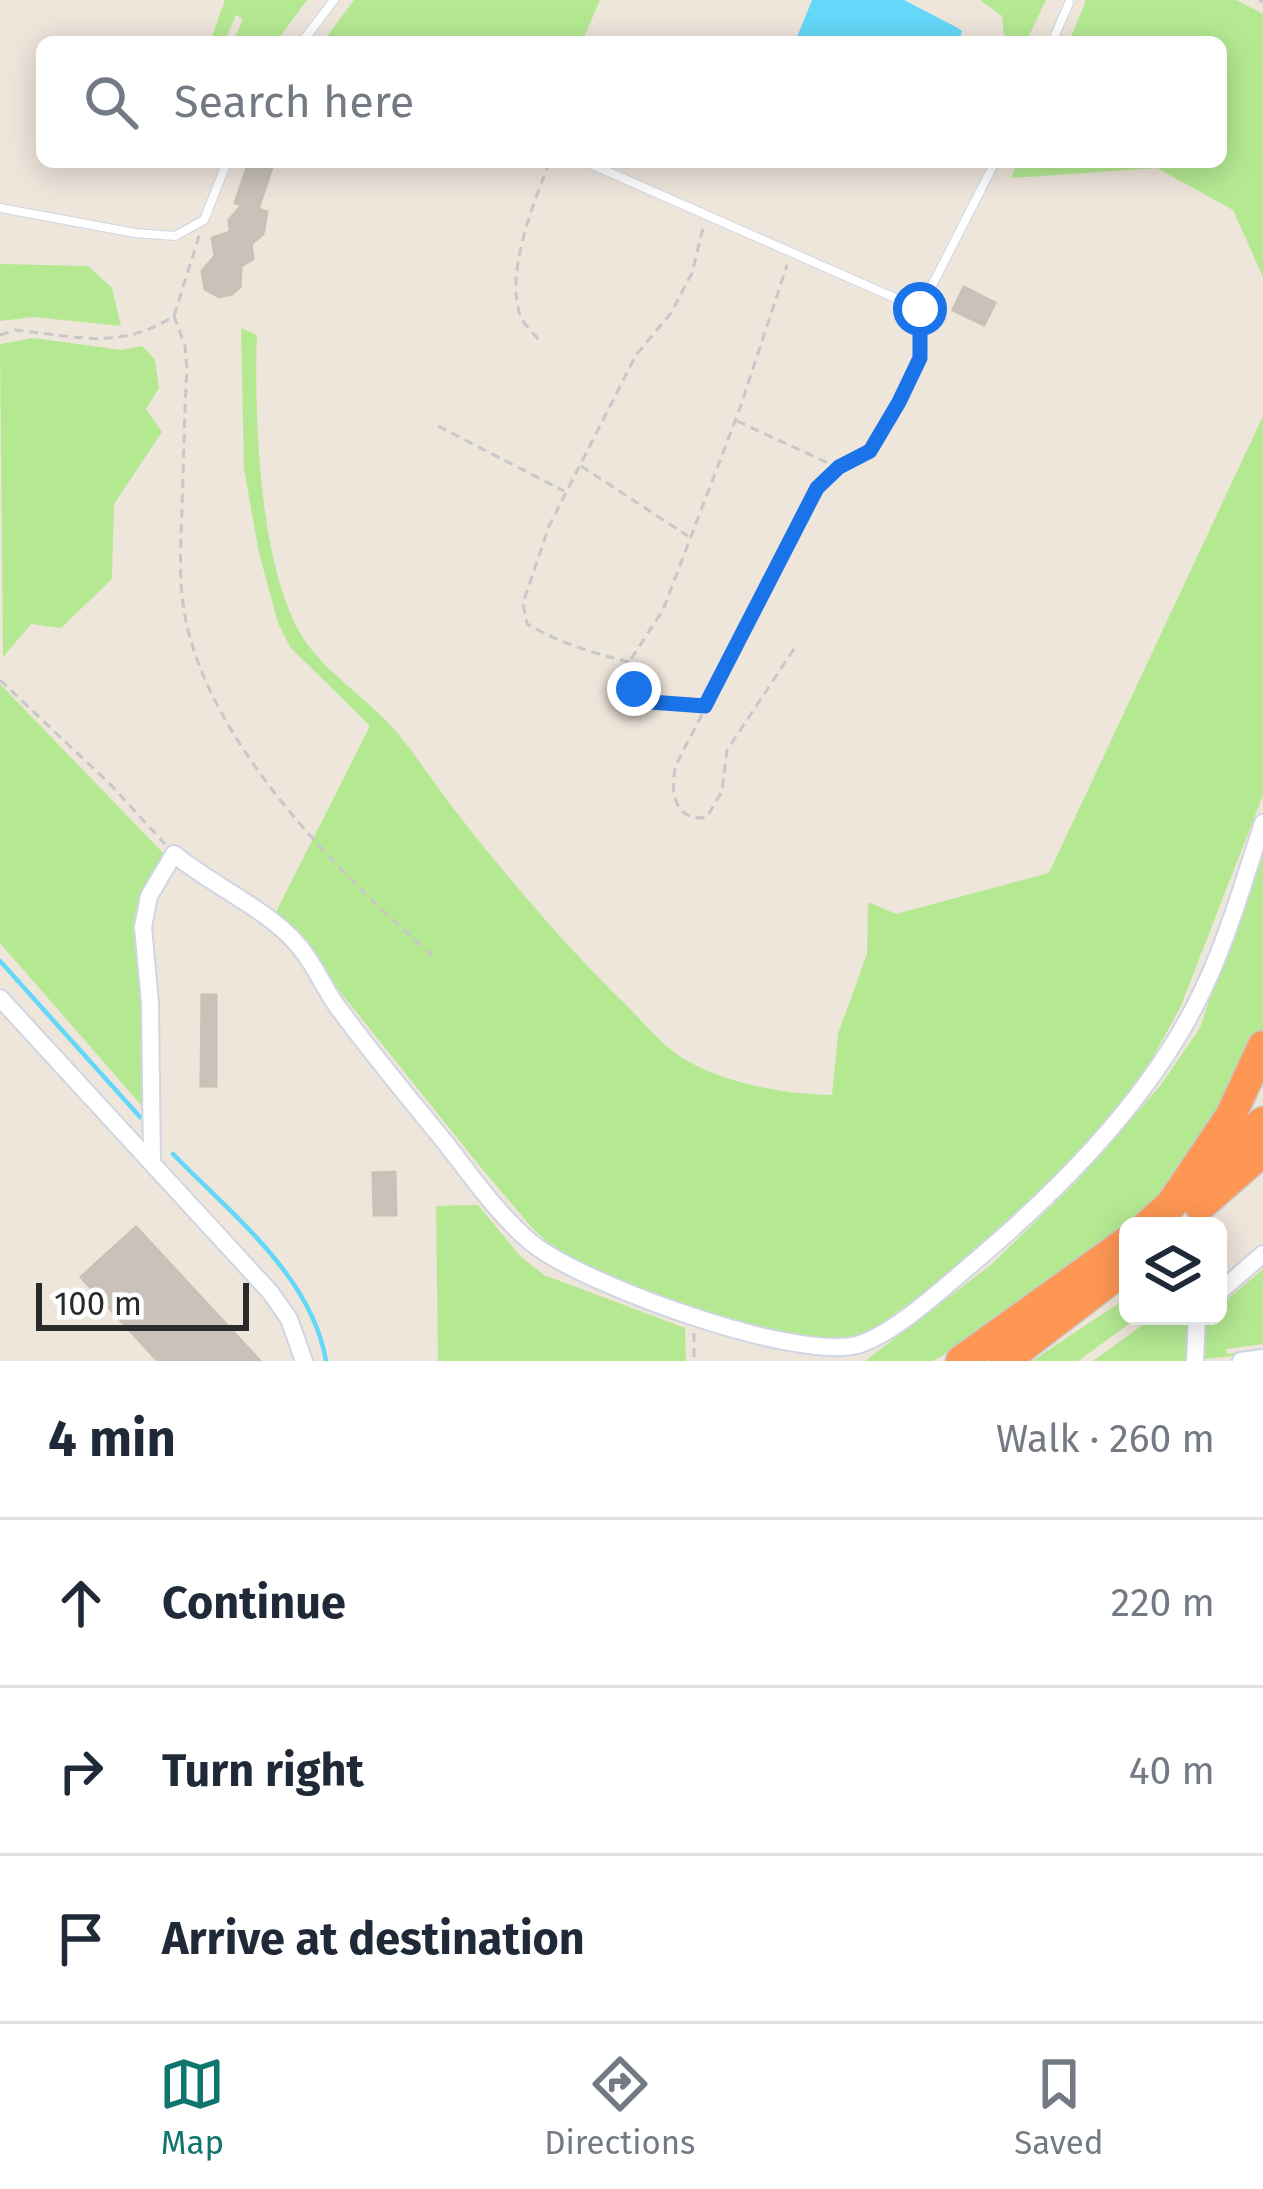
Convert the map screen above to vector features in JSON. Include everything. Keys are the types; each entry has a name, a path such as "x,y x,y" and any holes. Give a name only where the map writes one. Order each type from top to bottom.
{"highway":[{"path":"1173,1217 1230,1118 1263,1046"},
{"path":"1175,1217 1263,1122"},
{"path":"1177,1217 1263,1151"},
{"path":"1179,1217 1263,1173"},
{"path":"961,1361 1119,1247"},
{"path":"1004,1361 1119,1273"}],"street":[{"path":"152,1163 150,1003 142,926 149,896 174,854 299,946 336,1004 517,1229 553,1258 590,1278 694,1317 794,1344 856,1346 881,1334 1000,1240 1106,1131 1173,1045 1210,975 1263,824"},
{"path":"0,998 271,1293 296,1333 304,1361"},
{"path":"1227,1285 1263,1254"},
{"path":"1195,1361 1197,1325"},
{"path":"1241,1361 1263,1358"}],"lane":[{"path":"307,36 334,0"},
{"path":"1055,36 1069,3"},
{"path":"0,208 175,236 204,220 225,168"},
{"path":"600,168 920,309 992,168"}],"path":[{"path":"538,339 520,316 518,279 526,222 548,168"},
{"path":"629,662 586,652 527,624 523,603 578,465 636,355 671,313 692,273 706,215"},
{"path":"204,220 174,316 187,369 181,591 187,628 200,668 254,768 384,914 435,958"},
{"path":"705,706 650,702 634,689 629,662 663,610 792,253"},
{"path":"794,649 727,750 722,791 706,817 694,820 681,813 673,795 676,768 705,706 817,488 839,467 870,451 899,402 920,358 920,309"},
{"path":"0,335 15,330 124,340 150,332 174,316"},
{"path":"735,420 839,467"},
{"path":"438,426 565,492"},
{"path":"578,465 690,537"},
{"path":"0,680 110,784 174,854"},
{"path":"694,1317 694,1361"}],"green space":[{"path":"225,0 307,0 280,36 236,36 243,19 236,15 227,36 212,36"},
{"path":"354,0 600,0 585,36 327,36"},
{"path":"980,0 1046,0 1029,36 1004,35 1002,16"},
{"path":"1086,0 1236,0 1263,14 1263,277 1233,210 1157,168 1227,168 1227,36 1071,36"},
{"path":"1015,168 1157,168 1011,178"},
{"path":"0,264 88,266 112,288 121,326 33,317 0,321"},
{"path":"241,328 257,335 258,445 275,565 308,645 388,723 521,891 666,1045 723,1077 797,1093 832,1095 838,1034 867,954 868,902 896,914 1049,873 1263,416 1263,795 1180,1008 1142,1077 1058,1177 940,1282 861,1337 844,1341 707,1315 639,1292 562,1255 483,1170 276,912 370,726 290,647 278,623 244,469"},
{"path":"33,338 122,350 142,346 155,360 159,388 146,409 162,432 114,504 112,579 61,628 31,624 3,657 0,344"},
{"path":"0,684 164,854 135,929 146,1009 142,1106 0,943"},
{"path":"1263,836 1263,1028 1256,1051 1182,1172 1138,1217 1119,1217 1119,1231 963,1344 933,1361 865,1361 992,1264 1076,1182 1160,1086 1200,1028"},
{"path":"478,1205 520,1256 544,1275 685,1328 686,1361 438,1361 436,1206"},
{"path":"1263,1269 1263,1344 1226,1349 1227,1354 1262,1349 1263,1353 1205,1359 1204,1329 1206,1325 1227,1325 1227,1299"},
{"path":"1119,1303 1119,1325 1128,1325 1078,1361 1032,1361"},
{"path":"1143,1325 1189,1325 1186,1361 1093,1361"}],"water":[{"path":"812,0 904,0 962,31 961,36 797,36"}],"building":[{"path":"247,168 272,168 258,209 267,212 263,234 251,244 253,259 241,266 240,287 219,297 205,289 202,271 215,256 212,238 230,232 229,220 242,205 235,203"},
{"path":"964,287 995,303 984,325 953,310"},
{"path":"202,995 216,995 216,1086 201,1086"},
{"path":"395,1172 396,1215 374,1215 373,1173"},
{"path":"136,1227 260,1361 158,1361 81,1277"}],"waterway":[{"path":"0,961 140,1117"},
{"path":"173,1154 243,1223 286,1274 318,1330 326,1361"}],"route":[{"path":"634,689 650,702 705,706 817,488 839,467 870,451 899,402 920,358 920,309"}]}
